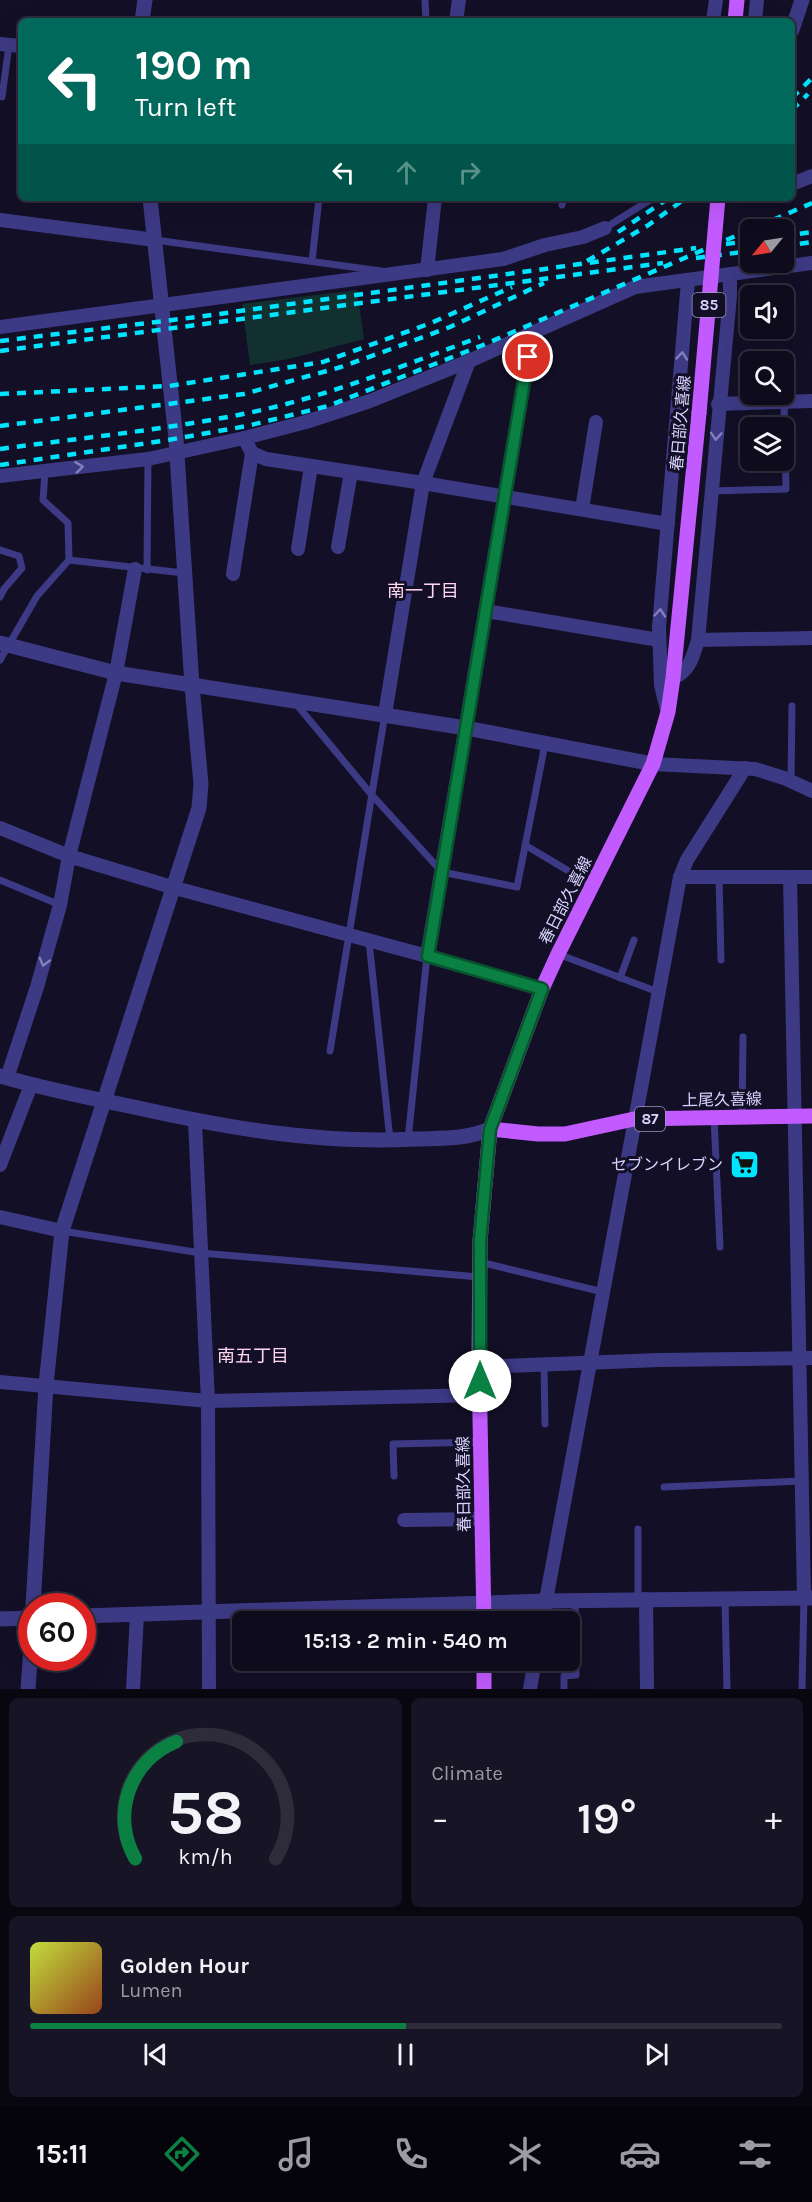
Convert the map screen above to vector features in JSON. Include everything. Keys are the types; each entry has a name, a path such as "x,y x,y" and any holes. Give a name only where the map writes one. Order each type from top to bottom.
{"main road":[{"path":"735,18 737,0"},
{"name":"春日部久喜線","path":"483,1611 479,1367 480,1241 490,1129 542,989 653,764 668,712 699,413 718,201"},
{"name":"上尾久喜線","path":"490,1129 565,1134 634,1119 812,1116"},
{"path":"484,1671 484,1689"}],"street":[{"path":"142,18 145,0"},
{"path":"456,18 459,0"},
{"path":"713,18 716,0"},
{"path":"755,18 757,0"},
{"path":"795,21 802,0"},
{"path":"795,183 812,176"},
{"path":"34,1593 46,1385 62,1231 200,808 201,784 192,686 177,453 150,201"},
{"path":"427,270 435,201"},
{"path":"0,220 155,240"},
{"path":"0,327 509,258 545,245 583,237 605,228"},
{"path":"0,476 148,459 306,422 370,401 469,362 635,287 812,263"},
{"path":"673,678 682,674 691,663 698,640 718,404 730,296 730,274"},
{"path":"668,712 662,685 659,640 688,281"},
{"path":"428,956 532,334"},
{"path":"385,714 423,483 469,362"},
{"path":"794,402 812,401"},
{"path":"718,404 740,403"},
{"path":"582,509 596,422"},
{"path":"233,574 252,453 244,438"},
{"path":"252,453 266,459 668,524"},
{"path":"298,549 311,465"},
{"path":"338,547 351,472"},
{"path":"141,569 38,987 4,1077 195,1121 270,1134 408,1140 472,1137 490,1129"},
{"path":"486,611 659,640"},
{"path":"698,640 812,638"},
{"path":"4,644 116,673 385,714 653,764 745,768 791,781 812,791"},
{"path":"544,1611 680,877 687,860 745,768"},
{"path":"0,828 69,856 175,888 542,989"},
{"path":"680,877 812,877"},
{"path":"96,1616 574,1600 808,1598 801,1481 806,1358 795,1116 790,877"},
{"path":"0,1165 31,1085"},
{"path":"195,1121 208,1401 209,1689"},
{"path":"0,1217 62,1231"},
{"path":"479,1367 806,1358"},
{"path":"0,1382 208,1401 480,1395"},
{"path":"404,1520 482,1519"},
{"path":"642,1599 647,1689"},
{"path":"133,1689 137,1615"},
{"path":"0,1619 18,1618"},
{"path":"28,1689 29,1671"},
{"path":"530,1689 533,1671"}],"lane":[{"path":"425,0 426,18"},
{"path":"2,97 10,45"},
{"path":"312,261 319,201"},
{"path":"605,228 647,201"},
{"path":"155,240 391,274"},
{"path":"712,491 786,489 784,405"},
{"path":"141,569 148,459"},
{"path":"0,660 4,644 37,596 69,560 68,523 43,500 45,471"},
{"path":"0,550 19,556 23,564 0,597"},
{"path":"69,560 184,573"},
{"path":"294,700 371,794 441,872 517,887 545,744"},
{"path":"791,781 792,706"},
{"path":"330,1051 385,714"},
{"path":"525,845 592,885"},
{"path":"719,877 721,960"},
{"path":"0,880 60,905"},
{"path":"369,940 390,1140"},
{"path":"620,978 634,940"},
{"path":"558,954 658,992"},
{"path":"408,1140 428,956"},
{"path":"742,1117 743,1037"},
{"path":"714,1117 720,1247"},
{"path":"62,1231 201,1253 480,1270 603,1292"},
{"path":"544,1365 545,1424"},
{"path":"394,1476 393,1444 481,1442"},
{"path":"664,1487 801,1481"},
{"path":"638,1528 642,1599"},
{"path":"802,1689 808,1598"},
{"path":"724,1599 728,1689"},
{"path":"564,1689 564,1676 576,1675 574,1600"}],"green space":[{"path":"357,290 364,339 289,359 250,365 242,304"}],"railway":[{"path":"795,95 812,78"},
{"path":"795,107 808,94"},
{"path":"618,232 664,201"},
{"path":"587,261 647,226 682,201"},
{"path":"0,465 247,426 328,406 483,345 812,203"},
{"path":"794,234 812,232"},
{"path":"726,244 740,242"},
{"path":"794,244 812,242"},
{"path":"0,341 197,317 696,248"},
{"path":"696,258 740,252"},
{"path":"0,351 663,263"},
{"path":"0,426 244,394 341,367 391,349 450,327 544,283"},
{"path":"0,394 169,386 323,362 431,323 512,287"},
{"path":"0,449 183,425 243,414 303,399 363,380 480,337"}],"place":[{"name":"セブンイレブン","path":"744,1164"}],"district":[{"name":"南一丁目","path":"423,591"},
{"name":"南五丁目","path":"253,1356"}],"route":[{"path":"480,1381 480,1241 490,1129 542,989 428,956 528,357"}]}
